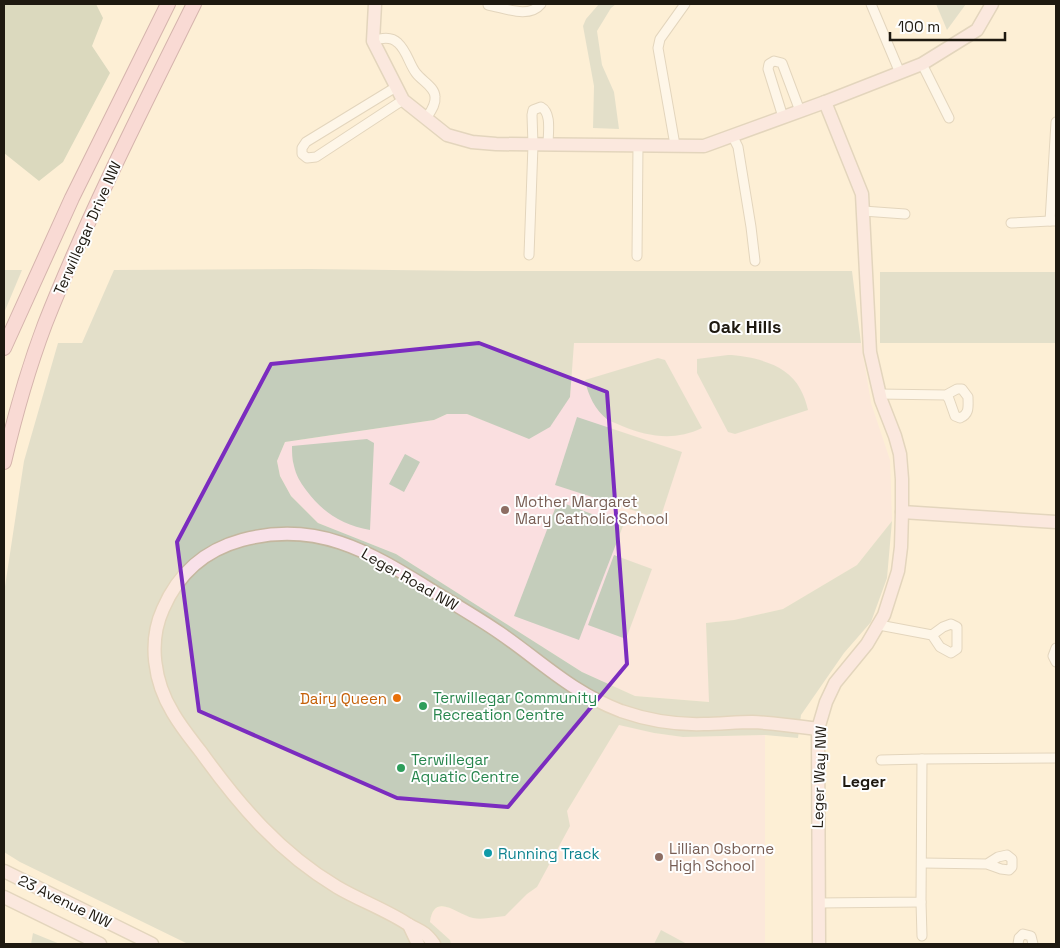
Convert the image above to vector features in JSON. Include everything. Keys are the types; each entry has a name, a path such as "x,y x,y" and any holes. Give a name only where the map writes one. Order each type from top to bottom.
{"main road":[{"name":"Terwillegar Drive NW","path":"4,348 72,198 168,4"},
{"name":"Terwillegar Drive NW","path":"4,462 15,415 45,324 114,166 194,4"}],"street":[{"path":"375,4 372,41 403,100 447,135 472,142 533,145 704,146 922,64 977,30 992,4"},
{"path":"488,5 528,13 534,11 541,4"},
{"path":"675,145 658,48 660,39 685,4"},
{"path":"871,4 900,73"},
{"path":"372,41 380,38 390,38 398,42 416,74 434,93 436,99 434,106 426,119"},
{"path":"783,117 768,69 769,64 774,61 782,63 800,111"},
{"path":"922,64 949,118"},
{"path":"396,86 306,142 302,148 302,154 307,158 316,157 403,100"},
{"name":"Leger Way NW","path":"819,944 818,729 826,702 835,683 867,644 879,625 890,599 897,577 901,547 902,512 900,454 880,394 870,352 862,194 825,102"},
{"path":"528,255 533,145 532,115 533,110 541,107 545,109 548,115 548,145"},
{"path":"1011,222 1053,221 1056,122"},
{"path":"732,135 738,147 755,262"},
{"path":"637,256 638,145"},
{"path":"863,210 905,214"},
{"path":"880,394 946,394"},
{"path":"902,512 1056,522"},
{"name":"Leger Road NW","path":"434,944 424,931 336,887 300,862 264,831 221,780 173,714 162,692 156,670 155,646 158,622 175,586 194,564 218,548 248,538 280,535 311,536 341,542 368,553 396,568 500,633 564,682 587,696 613,708 640,716 677,723 751,722 818,729"},
{"path":"879,625 932,635"},
{"path":"1056,648 1053,656 1056,662"},
{"path":"881,760 1056,758"},
{"path":"922,759 922,936"},
{"path":"922,863 987,864"},
{"name":"23 Avenue NW","path":"4,871 152,944"},
{"name":"23 Avenue NW","path":"4,897 100,944"},
{"path":"818,903 921,902"},
{"path":"409,925 418,944"},
{"path":"1018,944 1022,934 1031,936 1033,944"}],"highlighted area":[{"path":"479,343 607,392 627,664 508,807 397,798 199,711 177,542 271,364"}],"shaded area":[{"name":"Mother Margaret Mary Catholic School","path":"573,343 861,343 871,403 890,460 892,521 857,565 783,609 734,620 706,623 710,702 635,696 582,672 396,554 318,523 291,496 280,476 277,461 285,442 434,420 447,414 467,414 530,438 570,397"},
{"name":"Lillian Osborne High School","path":"619,724 654,733 683,737 765,735 765,944 451,944 450,940 430,922 435,909 447,907 473,918 527,894 537,887 567,811"}],"green space":[{"path":"4,4 96,4 103,18 92,46 110,73 63,162 39,181 4,153"},
{"path":"599,4 616,4 611,8 597,31 602,65 614,92 619,129 593,128 594,86 583,26 586,19"},
{"path":"936,4 966,4 947,30"},
{"path":"4,270 22,270 4,313"},
{"path":"114,270 852,271 861,343 574,343 570,397 550,427 529,439 467,414 447,414 434,420 285,442 277,461 280,476 291,496 318,523 396,554 582,672 635,696 709,702 706,623 734,620 783,609 857,565 892,521 887,578 871,622 844,653 801,715 798,738 765,735 683,737 619,725 567,811 570,826 537,887 527,894 505,916 484,919 473,918 441,906 432,913 430,922 450,940 451,944 188,944 20,862 4,852 4,593 24,461 58,343 82,343"},
{"path":"880,272 1056,272 1056,343 880,343"},
{"path":"728,355 757,359 779,367 793,379 800,389 808,410 735,434 728,432 697,373 697,359"},
{"path":"658,358 665,360 702,428 682,435 652,435 632,430 608,420 596,407 590,397 585,380"},
{"path":"577,417 682,452 660,519 555,485"},
{"path":"367,439 374,443 370,530 350,525 319,505 298,478 292,454 292,446"},
{"path":"405,454 420,462 404,492 389,484"},
{"path":"558,501 623,526 579,640 514,616"},
{"path":"614,555 652,569 626,639 588,625"},
{"path":"661,930 687,944 654,944"},
{"path":"33,933 60,944 31,944"}],"place":[{"name":"Mother Margaret Mary Catholic School","path":"505,510"},
{"name":"Dairy Queen","path":"397,698"},
{"name":"Terwillegar Community Recreation Centre","path":"423,706"},
{"name":"Terwillegar Aquatic Centre","path":"401,768"},
{"name":"Running Track","path":"488,853"},
{"name":"Lillian Osborne High School","path":"659,857"}],"district":[{"name":"Oak Hills","path":"745,326"},
{"name":"Leger","path":"864,781"}]}
